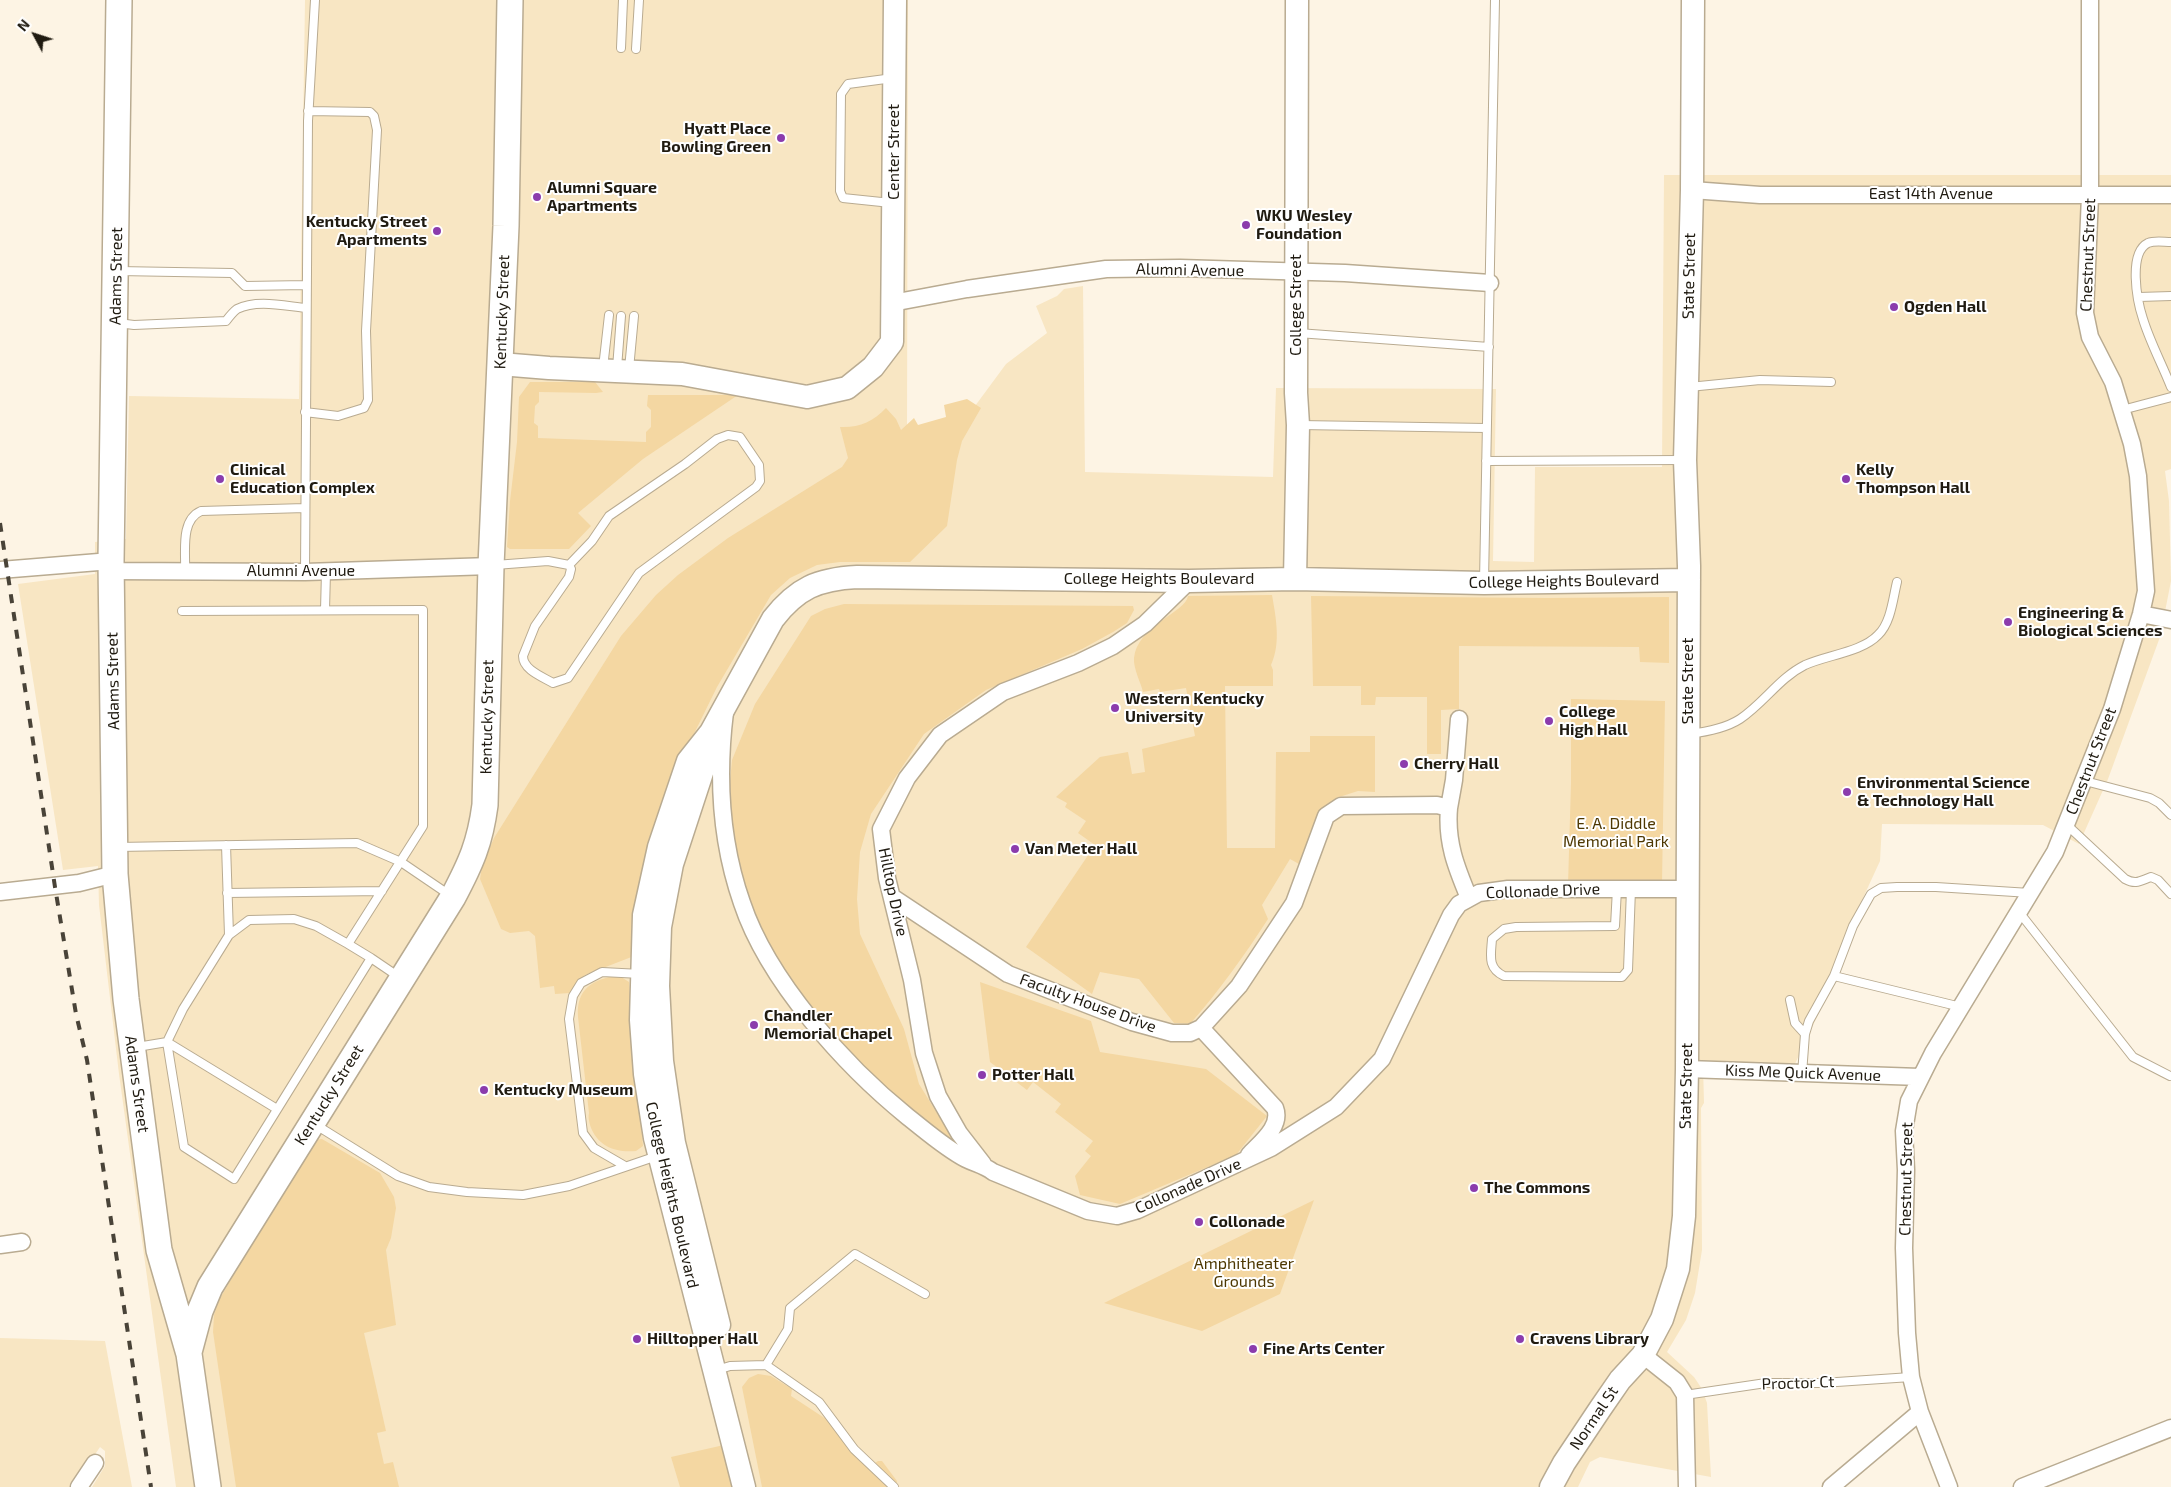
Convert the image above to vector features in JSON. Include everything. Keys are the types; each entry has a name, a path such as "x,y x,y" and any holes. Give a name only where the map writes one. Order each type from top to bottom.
{"main road":[{"name":"Adams Street","path":"119,0 116,322 111,566 115,874 131,1047 160,1250 188,1354 208,1487"},
{"name":"Kentucky Street","path":"188,1354 200,1311 210,1287 311,1122 453,897 476,851 482,829 485,805 490,566 506,226 510,0"}],"street":[{"name":"Center Street","path":"500,364 682,374 807,397 847,388 872,367 892,342 895,0"},
{"name":"College Street","path":"1295,579 1298,425 1296,394 1297,0"},
{"name":"State Street","path":"1644,1355 1662,1319 1678,1270 1684,1216 1687,1069 1686,888 1689,580 1685,460 1692,190 1693,0"},
{"name":"Chestnut Street","path":"1944,1485 1920,1412 1911,1376 1907,1332 1904,1131 1909,1101 1920,1077 1961,1007 2055,852 2112,709 2141,614 2146,591 2138,476 2132,444 2113,382 2090,337 2085,313 2090,196 2090,0"},
{"name":"East 14th Avenue","path":"1692,190 1760,195 2171,195"},
{"name":"Alumni Avenue","path":"892,303 967,289 1106,269 1180,268 1297,271 1490,284"},
{"name":"Alumni Avenue","path":"0,570 111,566 185,570 326,572 490,566"},
{"name":"College Heights Boulevard","path":"758,1487 722,1368 667,1154 662,1061 650,974 672,864 710,748 711,732 774,619 786,602 804,588 832,578 909,577 1189,581 1295,579 1484,583 1689,580"},
{"name":"Hilltop Drive","path":"983,1164 959,1133 938,1096 926,1061 912,980 886,878 882,829 906,778 940,735 1003,692 1078,663 1113,646 1144,624 1189,581"},
{"path":"2141,614 2171,620"},
{"name":"Collonade Drive","path":"727,703 722,737 723,825 728,854 742,904 764,951 809,1016 854,1068 906,1115 940,1142 967,1159 983,1164 993,1172 1088,1211 1118,1216 1138,1210 1270,1148 1336,1107 1382,1059 1451,915 1459,904 1479,892 1508,889 1686,888"},
{"path":"1459,720 1454,780 1448,808 1447,828 1453,859 1469,898"},
{"path":"1246,1160 1277,1122 1278,1115 1275,1108 1201,1028 1239,986 1294,903 1326,816 1341,806 1437,805 1448,808"},
{"path":"0,892 80,883 115,874"},
{"name":"Faculty House Drive","path":"892,897 1008,974 1132,1022 1172,1033 1190,1033 1201,1028"},
{"name":"Kiss Me Quick Avenue","path":"1687,1069 1920,1077"},
{"path":"0,1245 22,1242"},
{"path":"1644,1355 1677,1382 1685,1395 1686,1487"},
{"name":"Normal St","path":"1551,1487 1564,1463 1620,1380 1644,1355"},
{"name":"College Heights Boulevard","path":"722,1368 744,1487"},
{"path":"1831,1487 1920,1412"},
{"path":"2022,1487 2171,1428"},
{"path":"79,1487 95,1463"}],"lane":[{"path":"305,572 308,111 315,0"},
{"path":"621,48 623,0"},
{"path":"636,49 639,0"},
{"path":"1484,583 1495,0"},
{"path":"894,203 843,198 840,191 839,145 840,94 848,84 895,78"},
{"path":"305,412 338,416 364,408 368,400 366,331 377,130 374,116 370,112 308,111"},
{"path":"2170,381 2142,319 2136,278 2138,253 2147,244 2153,242 2171,242"},
{"path":"116,270 232,272 245,286 306,285"},
{"path":"2139,297 2171,296"},
{"path":"116,322 134,325 226,321 236,310 249,306 273,304 306,308"},
{"path":"609,316 617,370"},
{"path":"617,370 621,316"},
{"path":"617,370 634,316"},
{"path":"1296,333 1489,347"},
{"path":"1687,387 1760,380 1831,382"},
{"path":"2122,410 2171,397"},
{"path":"1298,425 1486,428"},
{"path":"728,435 740,438 758,465 761,473 760,481 756,487 639,573 568,678 554,683 528,668 523,660 523,656 536,626 569,577 571,569 569,565 592,541 609,516 685,464 717,439 728,435"},
{"path":"1486,461 1685,460"},
{"path":"185,570 187,527 191,517 201,511 305,508"},
{"path":"490,566 548,561 569,565"},
{"path":"325,610 326,572"},
{"path":"1688,734 1708,732 1740,719 1785,678 1804,666 1830,655 1869,644 1880,634 1885,624 1897,582"},
{"path":"182,611 423,610 423,826 348,944"},
{"path":"2084,781 2150,798 2159,803 2171,815"},
{"path":"2066,825 2125,879 2132,883 2139,883 2151,877 2158,880 2171,894"},
{"path":"114,847 357,842 401,862 453,897"},
{"path":"226,845 229,934"},
{"path":"1802,1074 1805,1034 1809,1021 1834,976 1853,926 1871,894 1882,888 1936,887 2030,892"},
{"path":"1615,926 1624,889"},
{"path":"1624,889 1630,926 1628,970 1622,977 1504,976 1492,968 1490,962 1492,939 1504,929 1516,927 1630,926"},
{"path":"227,893 382,891"},
{"path":"2019,912 2133,1057 2170,1076"},
{"path":"371,958 234,1179 184,1146 167,1042 183,1009 229,934 249,920 294,919 316,926 371,958 401,978"},
{"path":"625,1166 594,1148 583,1133 569,1019 573,996 581,982 602,972 650,974"},
{"path":"1834,976 1961,1007"},
{"path":"1790,1000 1795,1023 1805,1034"},
{"path":"131,1047 167,1042 277,1109"},
{"path":"311,1122 398,1176 429,1187 467,1192 523,1195 569,1186 625,1166 667,1154"},
{"path":"766,1365 788,1329 790,1308 855,1254 925,1294"},
{"path":"722,1368 766,1365 819,1402 854,1449 894,1487"},
{"name":"Proctor Ct","path":"1685,1395 1766,1382 1822,1383 1911,1376"}],"shaded area":[{"name":"Western Kentucky University","path":"305,0 908,0 907,429 961,425 1006,364 1047,333 1036,306 1057,296 1064,289 1083,286 1085,472 1273,477 1276,388 1496,389 1493,561 1534,562 1535,467 1662,467 1664,175 2171,175 2171,469 2165,471 2169,501 2171,581 2160,637 2108,779 2079,844 2043,825 1882,824 1880,861 1857,911 1830,989 1794,1066 1703,1065 1704,1103 1701,1108 1702,1250 1695,1293 1686,1320 1667,1352 1694,1377 1702,1389 1707,1403 1711,1477 1600,1457 1590,1462 1578,1487 176,1487 119,1074 99,905 98,866 63,870 18,584 95,574 95,542 126,539 129,396 299,399"},
{"path":"0,1338 105,1341 132,1487 92,1487 105,1466 105,1451 100,1447 73,1487 0,1487"}],"green space":[{"path":"530,382 595,382 603,392 539,392 539,402 535,406 534,423 538,426 538,438 646,442 646,432 651,427 651,410 647,406 648,395 738,395 643,459 578,513 591,526 569,549 510,549 507,547 517,442 519,397"},
{"path":"967,399 981,408 962,441 957,460 947,526 910,562 840,562 817,565 790,578 771,595 717,687 685,752 634,956 585,975 570,993 555,994 554,986 540,988 535,936 529,931 510,933 501,929 480,879 482,866 494,838 621,636 656,595 678,575 728,538 842,467 848,458 840,427 865,423 876,417 886,408 896,419 901,430 914,418 918,425 946,417 944,405"},
{"path":"1272,595 1277,630 1276,648 1271,665 1273,670 1273,686 1225,686 1227,848 1275,848 1276,752 1310,752 1310,736 1375,736 1375,792 1358,791 1336,798 1315,820 1309,841 1299,864 1290,859 1262,905 1268,919 1250,946 1190,1024 1174,1023 1139,979 1100,972 1092,994 1026,947 1095,845 1078,833 1086,821 1065,807 1067,803 1056,797 1100,757 1128,752 1132,774 1145,772 1142,749 1195,736 1186,688 1160,692 1159,689 1143,692 1134,658 1137,647 1143,637 1179,608 1188,596"},
{"path":"1311,596 1669,597 1669,663 1640,662 1639,647 1459,646 1459,709 1441,710 1441,754 1427,754 1427,697 1376,697 1375,705 1361,705 1361,686 1313,686"},
{"path":"844,604 1133,606 1134,610 1127,623 1113,632 1082,649 986,690 924,734 871,814 860,852 857,899 860,934 904,1029 919,1084 943,1123 968,1155 908,1110 844,1050 775,959 745,899 726,826 732,760 755,704 811,616 825,609"},
{"name":"E. A. Diddle Memorial Park","path":"1571,699 1665,701 1662,884 1568,885"},
{"path":"618,975 629,982 643,1146 636,1151 621,1151 608,1147 593,1132 589,1119 578,1017 578,1007 583,992 594,983"},
{"path":"980,982 1091,1021 1100,1052 1206,1069 1267,1116 1236,1155 1120,1204 1080,1195 1075,1176 1091,1156 1085,1151 1093,1141 1055,1112 1061,1104 1033,1082 1027,1090 990,1062"},
{"path":"322,1139 380,1173 394,1197 396,1208 391,1238 386,1250 396,1325 364,1333 386,1431 377,1433 384,1464 393,1462 399,1487 236,1487 213,1332 214,1315 219,1300 313,1140"},
{"name":"Amphitheater Grounds","path":"1314,1200 1280,1294 1202,1331 1104,1303"},
{"path":"758,1374 771,1376 792,1389 791,1396 826,1419 868,1468 878,1461 882,1461 897,1481 896,1487 762,1487 742,1387 749,1378"},
{"path":"724,1445 733,1487 680,1487 671,1457"}],"railway":[{"path":"0,523 55,887 76,1014 87,1060 151,1487"}],"place":[{"name":"Hyatt Place Bowling Green","path":"781,138"},
{"name":"Alumni Square Apartments","path":"537,197"},
{"name":"WKU Wesley Foundation","path":"1246,225"},
{"name":"Kentucky Street Apartments","path":"437,231"},
{"name":"Ogden Hall","path":"1894,307"},
{"name":"Clinical Education Complex","path":"220,479"},
{"name":"Kelly Thompson Hall","path":"1846,479"},
{"name":"Engineering & Biological Sciences","path":"2008,622"},
{"name":"Western Kentucky University","path":"1115,708"},
{"name":"College High Hall","path":"1549,721"},
{"name":"Cherry Hall","path":"1404,764"},
{"name":"Environmental Science & Technology Hall","path":"1847,792"},
{"name":"Van Meter Hall","path":"1015,849"},
{"name":"Chandler Memorial Chapel","path":"754,1025"},
{"name":"Potter Hall","path":"982,1075"},
{"name":"Kentucky Museum","path":"484,1090"},
{"name":"The Commons","path":"1474,1188"},
{"name":"Collonade","path":"1199,1222"},
{"name":"Hilltopper Hall","path":"637,1339"},
{"name":"Cravens Library","path":"1520,1339"},
{"name":"Fine Arts Center","path":"1253,1349"}]}
